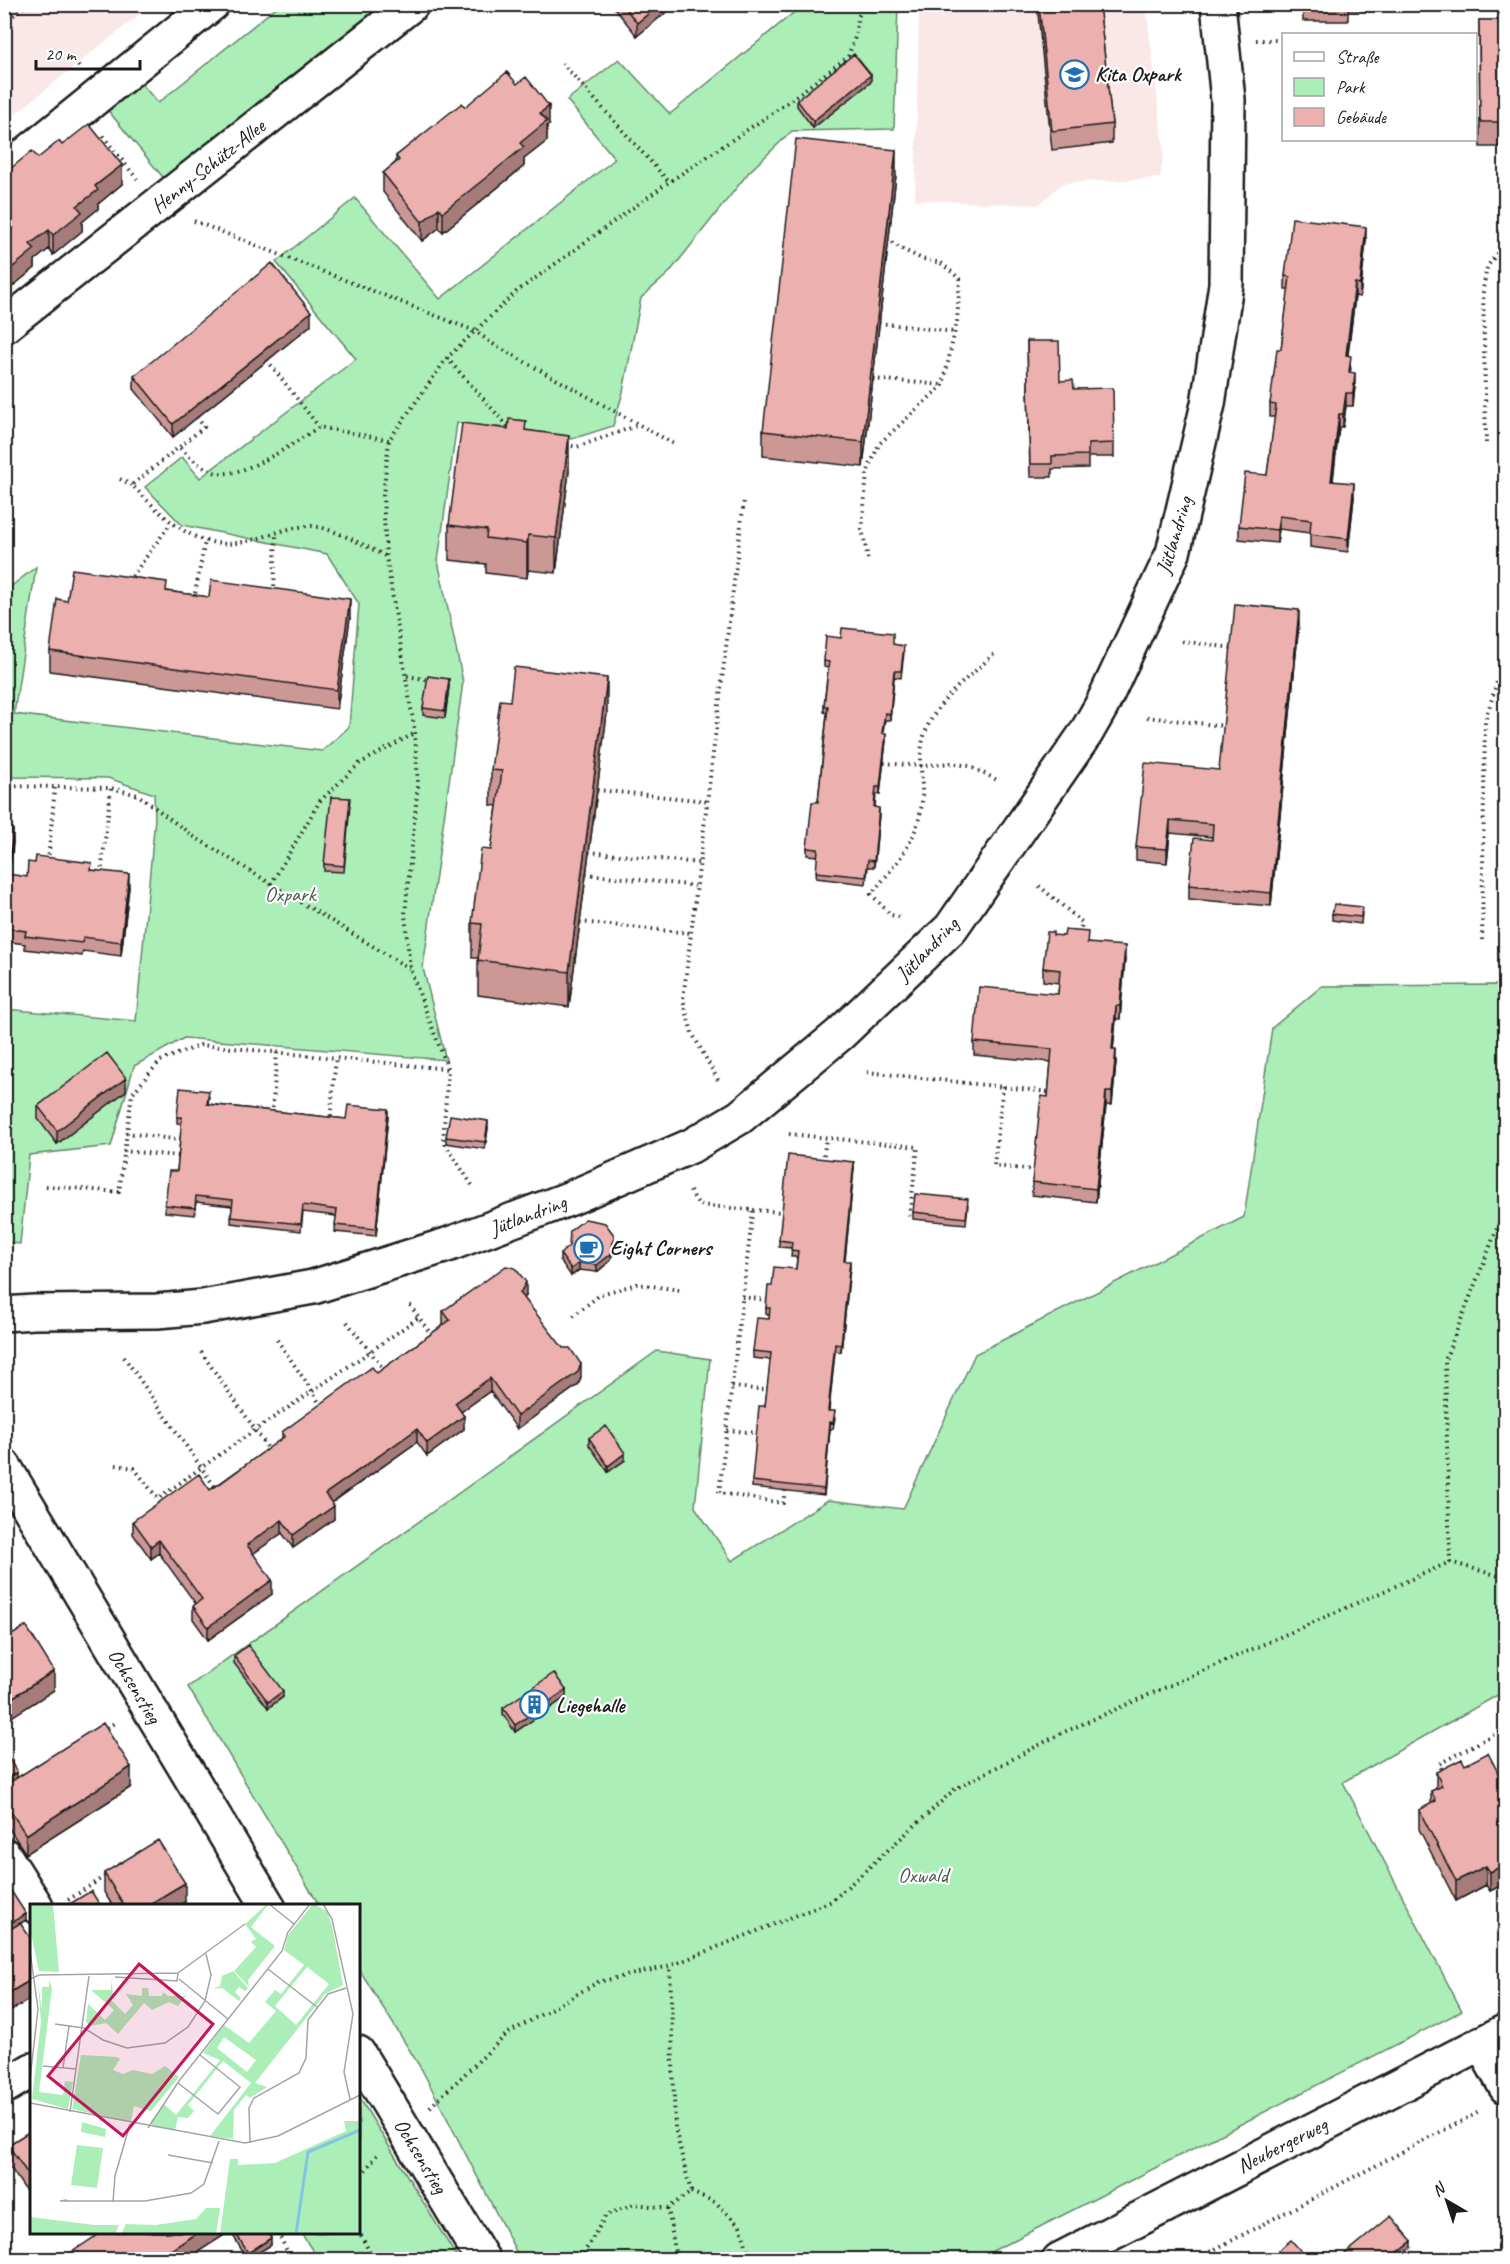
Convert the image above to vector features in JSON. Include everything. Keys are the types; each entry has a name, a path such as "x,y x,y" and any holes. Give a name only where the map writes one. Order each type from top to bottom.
{"street":[{"path":"4,172 212,4"},
{"name":"Henny-Schütz-Allee","path":"4,326 149,195 412,4"},
{"name":"Jütlandring","path":"4,1314 157,1311 204,1307 313,1287 447,1245 571,1198 691,1146 740,1117 840,1034 951,928 1097,714 1173,553 1208,404 1226,284 1228,100 1218,4"},
{"name":"Ochsenstieg","path":"4,1466 267,1904"},
{"path":"4,1855 35,1904"},
{"path":"1493,2037 1495,2098"},
{"name":"Neubergerweg","path":"1059,2259 1493,2037"},
{"name":"Ochsenstieg","path":"360,2056 483,2259"},
{"path":"4,2087 30,2071"}],"path":[{"path":"4,22 27,4"},
{"path":"472,1185 443,1141 448,1069 410,969 405,914 418,784 415,734 407,676 386,556 383,496 389,440 447,358 516,292 669,182 777,111 848,57 855,37 858,17 865,4"},
{"path":"70,56 79,67"},
{"path":"562,63 669,182"},
{"path":"82,109 149,195 475,331 496,346 676,445"},
{"path":"868,559 862,529 867,473 879,444 943,385 955,332 960,279 941,263 922,259 898,247 889,239"},
{"path":"1486,443 1483,289 1487,267 1506,241"},
{"path":"879,323 955,332"},
{"path":"447,358 518,437"},
{"path":"267,360 319,427 389,440"},
{"path":"873,379 943,385"},
{"path":"132,485 204,427 197,417"},
{"path":"558,444 578,447 639,425"},
{"path":"180,448 196,464 217,473 244,470 278,453 319,427"},
{"path":"120,479 132,485 171,523 205,541 236,543 310,525 348,537 386,556"},
{"path":"718,1080 692,1033 683,999 744,500"},
{"path":"131,587 131,578 171,523"},
{"path":"274,597 276,533"},
{"path":"193,603 205,541"},
{"path":"1182,641 1232,648"},
{"path":"899,917 891,915 871,894 897,864 914,837 922,801 921,766 924,736 943,701 995,653"},
{"path":"1482,940 1485,721 1502,666 1506,666"},
{"path":"407,676 434,680"},
{"path":"1147,717 1224,726"},
{"path":"271,884 320,801 359,764 415,734"},
{"path":"884,763 921,766 951,763 969,766 997,780"},
{"path":"4,786 111,788 138,795 193,836 410,969"},
{"path":"47,870 55,787"},
{"path":"99,884 111,788"},
{"path":"597,790 707,801"},
{"path":"589,852 699,863"},
{"path":"586,874 697,886"},
{"path":"1039,886 1082,922 1078,944"},
{"path":"580,922 691,933"},
{"path":"46,1186 119,1192 132,1094 160,1061 201,1045 448,1069"},
{"path":"272,1118 277,1052"},
{"path":"330,1124 336,1057"},
{"path":"867,1072 1049,1092"},
{"path":"1003,1086 994,1166 1035,1170"},
{"path":"445,1127 455,1128"},
{"path":"126,1133 180,1140"},
{"path":"789,1134 918,1147 909,1219"},
{"path":"823,1165 826,1138"},
{"path":"123,1150 179,1156"},
{"path":"690,1191 699,1205 783,1212"},
{"path":"1450,1562 1445,1360 1506,1206"},
{"path":"753,1210 719,1493 783,1503 785,1491"},
{"path":"573,1316 602,1294 637,1284 680,1290"},
{"path":"742,1297 767,1300"},
{"path":"410,1305 437,1342"},
{"path":"116,1466 134,1468 158,1499 255,1429 313,1392 419,1317"},
{"path":"347,1322 389,1377"},
{"path":"277,1340 326,1414"},
{"path":"201,1352 274,1457"},
{"path":"124,1357 220,1496"},
{"path":"732,1387 768,1390"},
{"path":"727,1430 757,1433"},
{"path":"406,2131 507,2034 598,1982 670,1966 832,1901 955,1790 1062,1733 1450,1562 1506,1578"},
{"path":"96,1735 116,1722"},
{"path":"1444,1774 1439,1764 1506,1728"},
{"path":"62,1904 108,1874"},
{"path":"670,1966 675,2128 691,2192"},
{"path":"1194,2259 1495,2098"},
{"path":"585,2259 584,2253 606,2216 634,2204 668,2208 691,2192"},
{"path":"691,2192 715,2202 740,2226 751,2259"},
{"path":"668,2208 675,2251 670,2259"},
{"path":"360,2233 374,2259"},
{"path":"279,2234 291,2259"}],"shaded area":[{"path":"5,4 151,4 151,5 5,122"},
{"path":"919,5 1146,5 1164,152 1160,178 1063,183 1038,205 915,200"},
{"path":"1412,2247 1421,2259 1397,2260"}],"green space":[{"path":"279,5 390,5 166,181 106,108 140,82 158,103"},
{"name":"Oxpark","path":"803,5 898,5 894,129 792,131 749,172 669,273 641,298 623,392 613,426 572,439 520,429 457,423 438,561 463,682 423,968 446,1060 184,1038 134,1066 111,1146 29,1155 20,1244 5,1242 5,1009 136,1021 155,818 154,794 108,778 5,777 5,591 36,567 14,714 322,751 349,727 359,604 327,554 182,525 145,487 182,457 200,478 356,359 276,262 355,198 440,299 615,159 567,100 619,59 670,114"},
{"name":"Oxwald","path":"1505,985 1505,1691 1343,1782 1462,2011 977,2259 520,2259 422,2070 360,1971 360,1904 318,1904 188,1687 657,1351 710,1359 695,1507 732,1561 828,1500 903,1509 975,1354 1244,1217 1272,1028 1322,986"},
{"path":"360,2099 458,2259 318,2259 302,2234 360,2234"}],"building":[{"path":"622,4 660,4 637,23"},
{"name":"Kita Oxpark","path":"1039,4 1099,4 1112,124 1052,131"},
{"path":"1479,20 1506,20 1506,122 1480,122"},
{"path":"854,54 871,75 813,121 797,100"},
{"path":"507,72 517,84 526,77 549,106 540,113 547,121 520,143 524,147 443,212 439,208 422,222 383,173 399,160 396,156 462,103 465,107"},
{"path":"89,124 122,165 95,186 98,190 77,206 82,212 53,235 49,230 30,244 35,249 8,271 4,267 4,185 9,181 4,174 32,151 38,158 59,141 62,145"},
{"path":"796,139 896,150 863,442 763,431"},
{"path":"1292,218 1366,227 1360,284 1355,283 1346,355 1351,356 1349,372 1355,373 1353,393 1346,393 1343,414 1339,414 1331,481 1354,483 1348,539 1310,534 1311,520 1279,516 1277,530 1239,526 1245,473 1267,475 1276,405 1270,404 1277,349 1281,349 1290,277 1285,276"},
{"path":"272,263 311,312 173,424 134,376"},
{"path":"1027,341 1059,341 1060,381 1073,380 1074,389 1113,388 1114,443 1088,444 1088,455 1052,456 1052,464 1030,464"},
{"path":"509,419 526,421 525,430 569,436 556,538 528,535 527,543 486,538 487,530 449,525 462,423 508,429"},
{"path":"72,569 167,582 166,591 209,597 211,580 350,599 337,690 50,651 57,599 67,601"},
{"path":"1235,604 1299,610 1271,893 1189,885 1194,838 1212,840 1213,824 1170,820 1167,849 1136,847 1145,763 1219,770"},
{"path":"842,628 893,633 893,644 904,646 901,671 894,671 890,714 885,713 882,733 886,734 880,787 876,787 874,807 879,808 874,861 868,860 866,877 816,872 818,849 807,848 812,802 818,802 828,706 824,706 829,662 824,661 826,636 841,638"},
{"path":"514,667 607,678 569,972 478,960 482,924 472,923 481,849 491,850 502,771 491,770 500,700 510,701"},
{"path":"428,676 449,679 445,711 423,708"},
{"path":"331,797 350,798 344,866 324,864"},
{"path":"4,827 13,828 8,874 27,877 28,862 35,863 36,856 92,863 91,870 129,874 121,942 83,937 82,943 25,936 26,931 4,928"},
{"path":"1334,904 1362,907 1361,917 1332,914"},
{"path":"1065,930 1088,932 1087,943 1125,946 1120,1006 1116,1006 1112,1049 1116,1049 1112,1092 1106,1092 1096,1189 1032,1182 1041,1096 1048,1097 1052,1049 974,1042 979,987 1058,994 1060,970 1043,968 1047,932 1064,936"},
{"path":"107,1053 126,1078 57,1131 38,1106"},
{"path":"180,1088 209,1091 207,1104 346,1119 348,1105 388,1109 376,1229 335,1225 337,1210 303,1205 301,1224 231,1217 233,1200 196,1196 195,1208 165,1205 169,1171 177,1171 182,1117 177,1117"},
{"path":"450,1115 488,1121 485,1142 446,1137"},
{"path":"788,1155 854,1162 844,1261 850,1261 841,1345 835,1344 828,1411 835,1411 833,1423 830,1422 824,1489 752,1481 759,1406 765,1406 771,1353 753,1351 757,1318 769,1319 770,1308 766,1308 768,1286 772,1286 774,1267 796,1269 798,1251 791,1250 792,1242 779,1240"},
{"path":"915,1194 968,1199 966,1218 913,1212"},
{"path":"585,1219 605,1223 614,1235 611,1254 597,1265 579,1263 571,1269 560,1254 569,1246 570,1231"},
{"path":"506,1266 515,1268 526,1282 520,1293 563,1348 570,1348 581,1364 578,1372 517,1416 490,1378 455,1403 464,1416 427,1443 417,1429 325,1494 334,1506 293,1535 282,1520 247,1545 272,1580 208,1627 193,1606 202,1599 159,1540 151,1546 133,1521 199,1474 210,1490 221,1483 285,1436 282,1432 372,1367 377,1373 450,1320 443,1311"},
{"path":"606,1426 625,1453 608,1466 589,1438"},
{"path":"26,1626 54,1671 4,1703 4,1640"},
{"path":"248,1645 283,1691 268,1702 234,1656"},
{"name":"Liegehalle","path":"554,1673 566,1690 515,1725 503,1708"},
{"path":"103,1723 131,1767 26,1835 4,1801 4,1786"},
{"path":"4,1751 17,1772 4,1780"},
{"path":"1488,1753 1506,1788 1506,1864 1490,1872 1486,1866 1456,1881 1419,1810 1436,1801 1431,1791 1442,1786 1436,1772 1462,1759 1465,1765"},
{"path":"158,1840 185,1883 150,1904 123,1904 104,1873"},
{"path":"4,1880 26,1914 4,1927"},
{"path":"91,1891 99,1904 70,1904"},
{"path":"20,1923 30,1937 30,1980 4,1996 4,1933"},
{"path":"30,2131 30,2177 8,2145"},
{"path":"1391,2216 1412,2241 1389,2259 1339,2259"},
{"path":"99,2234 196,2234 157,2259 68,2259 66,2256"},
{"path":"236,2234 269,2234 271,2238 248,2253"},
{"path":"1291,2240 1308,2259 1268,2259"}],"place":[{"name":"Kita Oxpark","path":"1074,74"},
{"name":"Eight Corners","path":"589,1248"},
{"name":"Liegehalle","path":"535,1705"}]}
